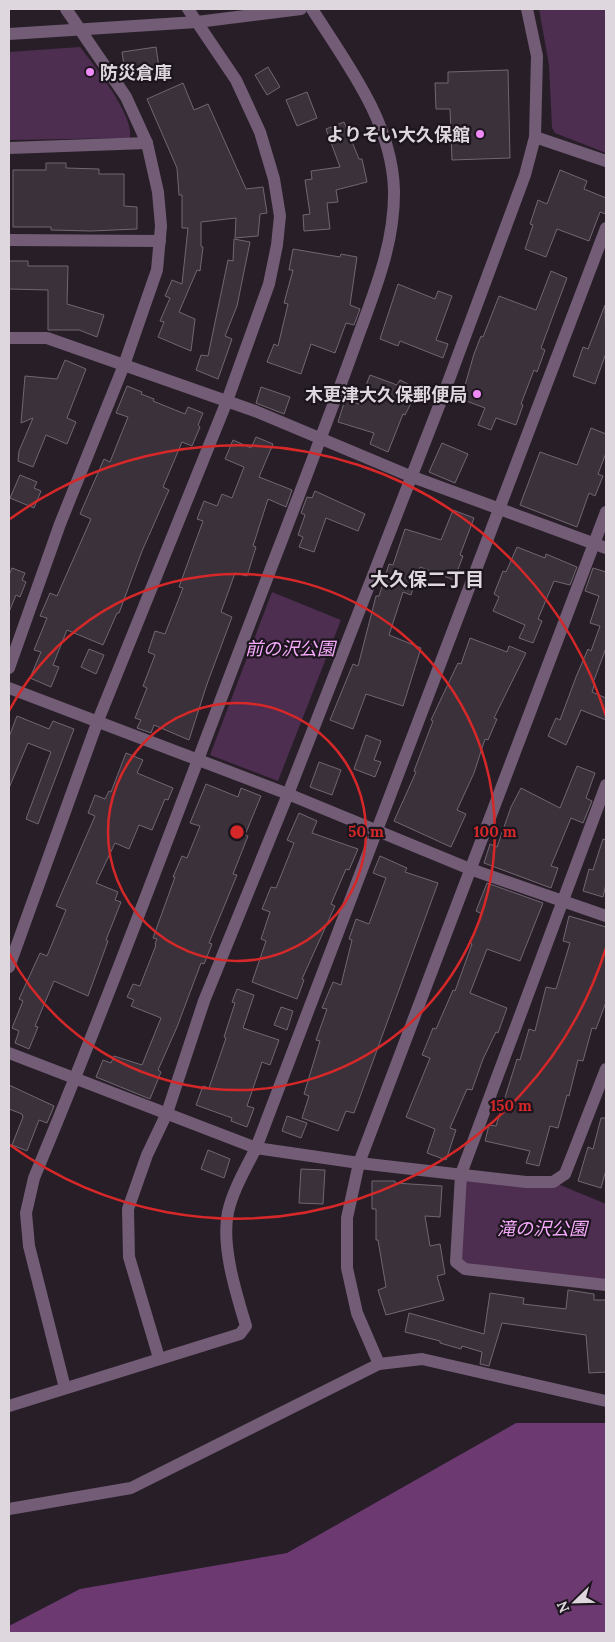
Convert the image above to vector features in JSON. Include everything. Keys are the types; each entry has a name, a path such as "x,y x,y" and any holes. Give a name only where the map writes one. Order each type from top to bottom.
{"street":[{"path":"9,668 60,524 124,366 157,270 160,242 161,226 158,192 147,143 126,97 66,9"},
{"path":"9,967 97,723 227,401 269,284 280,216 274,178 260,132 236,80 188,9"},
{"path":"9,34 197,22 301,9"},
{"path":"65,1388 29,1246 26,1212 34,1178 76,1078 160,860 196,760 321,439 387,256 394,191 387,141 359,83 312,9"},
{"path":"159,1358 129,1257 128,1209 147,1155 167,1113 204,1001 288,794 410,476 444,393 525,175 535,137 537,56 527,9"},
{"path":"535,137 606,161"},
{"path":"9,148 147,143"},
{"path":"9,1406 240,1334 246,1326 236,1292 226,1235 228,1211 256,1148 606,228"},
{"path":"9,240 160,242"},
{"path":"9,338 47,338 227,401 410,476 601,545"},
{"path":"379,1364 357,1313 347,1268 347,1218 359,1163 470,869 601,545 606,512"},
{"path":"9,688 288,794 470,869 606,916"},
{"path":"606,785 462,1174 456,1242 456,1262 465,1270 606,1284"},
{"path":"9,1053 256,1148 359,1163 526,1182 553,1182 566,1174 606,1069"},
{"path":"9,1509 131,1488 379,1364 422,1359 606,1401"}],"green space":[{"path":"539,9 606,9 606,153 555,133 552,128 549,65"},
{"path":"80,47 120,104 130,129 130,138 9,140 9,52"},
{"name":"前の沢公園","path":"272,592 341,620 278,781 210,755"},
{"name":"滝の沢公園","path":"461,1174 553,1182 606,1204 606,1284 456,1262"}],"shaded area":[{"path":"516,1423 606,1423 606,1633 9,1633 9,1626 80,1589 287,1553"}],"building":[{"path":"156,47 160,74 126,79 122,52"},
{"path":"268,67 280,87 267,95 255,75"},
{"name":"よりそい大久保館","path":"508,70 510,158 452,160 450,109 436,109 435,83 448,83 448,72"},
{"path":"183,83 194,110 208,104 246,189 263,187 267,213 260,214 258,236 235,238 236,218 201,222 201,246 203,247 200,271 197,270 179,312 195,319 191,351 158,337 164,322 160,321 170,298 165,296 172,280 182,284 188,228 182,228 182,195 179,195 177,168 147,99"},
{"path":"307,92 317,118 297,126 286,100"},
{"path":"344,122 359,159 362,159 367,182 336,190 338,202 327,203 330,229 304,231 303,215 310,214 305,180 312,179 311,171 340,167 326,129"},
{"path":"46,163 66,163 66,168 99,169 99,174 124,174 124,206 137,207 137,229 91,231 51,230 51,227 13,227 13,170 46,170"},
{"path":"560,170 587,181 584,189 606,198 606,214 600,212 589,241 557,229 546,257 525,249 533,225 530,224 538,200 547,204"},
{"path":"234,239 250,242 237,306 225,336 232,339 218,379 196,370 201,355 208,356 228,260 233,261"},
{"path":"293,249 340,257 341,254 357,257 350,305 360,309 354,325 346,323 335,353 311,344 301,374 267,362 274,344 278,346 288,304 284,303 293,270 289,270"},
{"path":"9,261 28,261 28,266 68,266 67,304 104,315 97,337 79,330 48,330 48,290 9,289"},
{"path":"551,271 567,278 541,348 545,350 537,372 534,370 521,404 523,405 516,425 496,418 491,430 478,425 485,408 461,399 474,354 481,336 483,337 499,296 536,310"},
{"path":"398,284 435,299 438,291 452,296 436,340 448,344 443,358 400,341 398,346 380,339"},
{"path":"605,305 606,353 595,384 573,376 583,347 588,349"},
{"path":"65,360 86,369 67,418 76,422 67,444 46,435 33,467 18,461 19,451 33,418 21,423 25,376 57,379"},
{"path":"370,375 397,385 400,380 418,389 405,415 403,414 388,452 370,444 374,433 338,422 345,400 359,404"},
{"path":"127,386 142,392 141,394 154,399 153,401 185,414 188,407 203,413 198,425 200,427 192,446 182,442 163,487 169,490 142,551 119,613 117,613 103,645 67,630 53,665 59,667 51,687 30,678 41,652 34,650 47,618 40,616 50,593 57,596 91,519 80,514 104,459 110,462 128,417 116,413"},
{"path":"261,387 290,397 284,414 256,403"},
{"path":"591,428 606,434 606,453 598,474 603,476 595,496 589,493 577,527 520,505 540,452 577,465"},
{"path":"256,437 273,444 259,477 292,490 286,507 268,499 253,546 256,547 247,576 235,573 221,612 232,617 189,740 154,725 151,733 137,728 141,720 135,718 147,688 143,686 155,655 148,652 155,631 165,634 183,588 179,587 203,521 197,519 204,501 217,506 222,494 232,498 244,467 225,459 233,440 251,448"},
{"path":"442,443 468,454 455,483 429,472"},
{"path":"20,475 37,482 34,488 41,491 34,508 10,498"},
{"path":"315,491 365,514 358,531 326,518 314,552 299,547 303,537 298,535 305,515 301,513 307,497 312,498"},
{"path":"453,510 474,518 460,555 463,556 454,580 420,567 411,595 403,592 389,635 421,648 403,706 366,694 353,729 330,720 353,664 358,666 376,596 379,596 389,564 393,565 405,529 441,540"},
{"path":"517,547 545,558 546,554 577,567 570,585 554,581 538,619 542,621 533,643 519,638 525,625 493,611 499,597 494,594 503,571 506,572"},
{"path":"12,568 25,573 22,580 26,582 20,597 16,595 9,612 9,575"},
{"path":"593,568 606,572 606,648 593,683 595,683 592,692 606,698 606,720 581,710 566,745 548,736 556,718 560,720 576,677 588,649 591,651 600,626 590,623 599,596 585,591"},
{"path":"470,638 507,652 509,646 526,653 494,718 497,719 488,740 485,739 474,773 457,810 466,814 451,847 394,821 416,772 414,771 433,721 431,720 458,663 461,664"},
{"path":"89,649 104,655 96,674 81,667"},
{"path":"17,716 49,729 53,721 74,729 38,824 26,819 51,752 28,743 9,788 9,737"},
{"path":"366,735 381,741 374,760 381,762 375,777 354,769"},
{"path":"126,753 143,760 137,773 173,788 168,800 165,799 152,830 139,825 129,849 115,843 96,883 118,892 115,900 121,902 106,940 108,941 88,996 54,981 35,1026 38,1027 29,1049 15,1043 19,1031 12,1028 23,1001 19,999 40,953 47,956 66,910 56,906 95,816 88,813 95,795 105,799 109,791 111,792"},
{"path":"319,762 341,770 332,795 310,787"},
{"path":"577,766 595,773 586,798 592,801 583,823 571,818 551,866 558,868 551,888 484,863 490,844 497,847 511,807 521,788 560,808"},
{"path":"206,784 238,797 241,788 261,796 245,835 248,836 233,874 237,875 209,943 212,944 204,964 201,963 177,1027 158,1070 161,1072 150,1099 96,1077 103,1060 111,1063 114,1056 142,1065 161,1018 131,1006 134,1000 127,997 133,984 140,986 156,945 157,939 153,938 175,877 173,877 182,856 187,858 200,826 190,823"},
{"path":"299,813 317,821 312,833 358,849 349,870 346,869 331,904 335,906 302,979 304,980 297,999 252,982 266,941 261,939 270,912 262,909 271,887 276,888 294,843 287,840"},
{"path":"603,839 606,840 606,884 603,897 583,891 589,869 593,870"},
{"path":"380,856 407,868 405,872 438,883 354,1113 346,1111 338,1131 302,1118 309,1096 304,1094 320,1041 316,1040 327,1009 322,1008 333,982 341,985 352,940 349,939 356,919 369,924 386,878 373,873"},
{"path":"487,883 543,903 520,961 487,949 470,993 507,1008 498,1033 496,1032 483,1059 472,1090 467,1089 450,1128 456,1130 446,1160 427,1153 435,1129 406,1117 430,1058 422,1055 433,1028 436,1029 453,990 455,991 472,944 470,943 482,914 476,911"},
{"path":"569,916 606,927 606,1002 596,1029 592,1028 583,1061 578,1060 569,1096 567,1095 558,1128 550,1126 539,1166 526,1163 530,1151 485,1141 489,1125 496,1126 517,1059 520,1060 529,1029 535,1031 546,987 556,989 570,943 563,941"},
{"path":"237,989 254,995 243,1028 279,1040 270,1065 262,1062 247,1106 254,1108 247,1127 231,1121 232,1118 196,1105 203,1086 209,1088 226,1038 224,1037 235,1003 232,1002"},
{"path":"281,1007 293,1011 287,1030 274,1025"},
{"path":"9,1085 54,1106 47,1123 39,1120 27,1151 12,1145 23,1117 22,1114 9,1109"},
{"path":"287,1116 307,1123 301,1138 282,1131"},
{"path":"601,1118 606,1118 606,1170 601,1188 578,1181 588,1147 593,1149"},
{"path":"208,1150 230,1159 224,1178 201,1169"},
{"path":"301,1169 325,1170 323,1204 299,1203"},
{"path":"372,1181 395,1181 395,1183 442,1186 440,1217 425,1216 430,1246 440,1244 445,1274 437,1276 444,1300 386,1315 378,1290 386,1287 378,1240 376,1240 376,1209 372,1209"},
{"path":"568,1290 594,1294 594,1300 606,1300 606,1372 589,1373 586,1335 502,1323 489,1366 480,1364 482,1352 462,1346 461,1349 440,1343 440,1341 405,1332 409,1313 484,1334 490,1293 524,1298 523,1304 566,1309"}],"place":[{"name":"防災倉庫","path":"90,72"},
{"name":"よりそい大久保館","path":"480,134"},
{"name":"木更津大久保郵便局","path":"477,394"}],"district":[{"name":"大久保二丁目","path":"427,579"}]}
